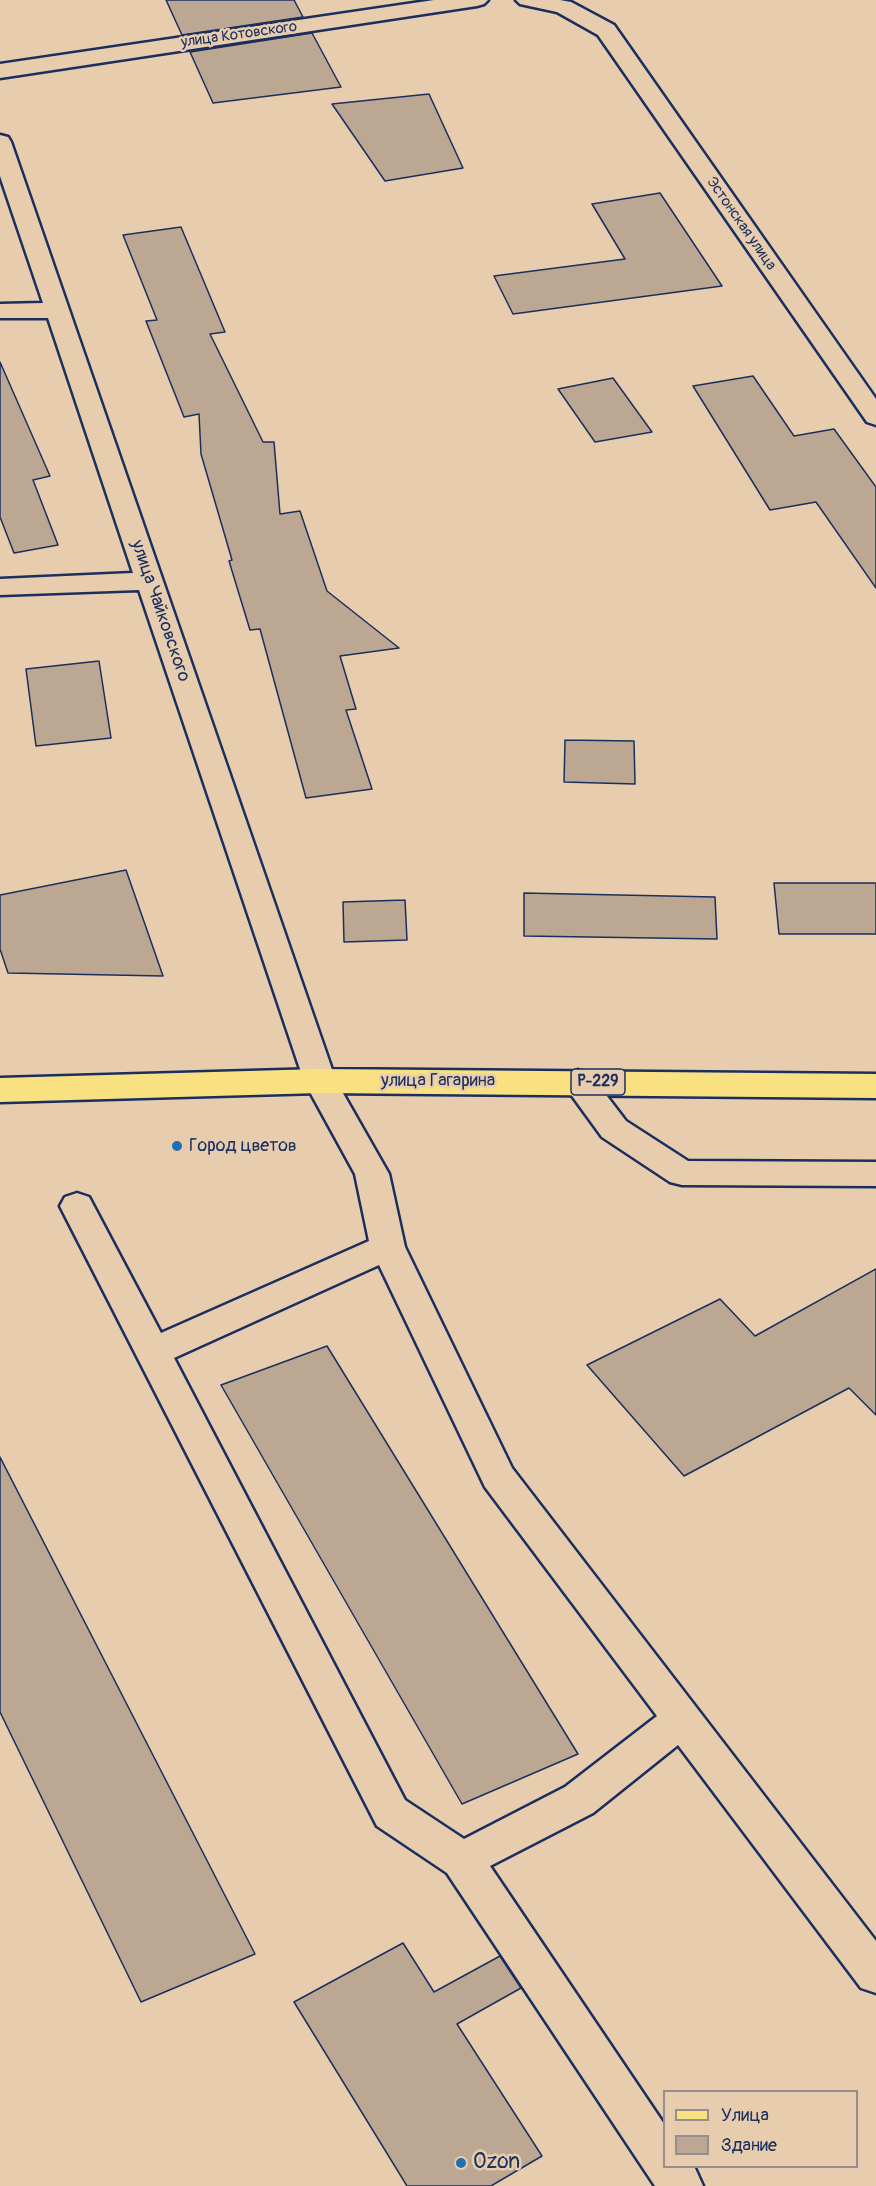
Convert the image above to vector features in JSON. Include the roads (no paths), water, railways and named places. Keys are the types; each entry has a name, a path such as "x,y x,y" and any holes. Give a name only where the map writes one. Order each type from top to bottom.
{"main road":[{"name":"улица Гагарина","path":"0,1090 320,1081 876,1086"}],"street":[{"name":"улица Котовского","path":"0,70 477,0"},
{"name":"Эстонская улица","path":"526,0 563,7 606,30 876,417"},
{"name":"улица Чайковского","path":"0,142 320,1081 372,1174 388,1247 498,1476 876,1974"},
{"path":"0,311 58,310"},
{"path":"0,587 150,581"},
{"path":"578,1082 614,1129 682,1173 876,1174"},
{"path":"77,1206 390,1813 462,1860 663,2161"},
{"path":"153,1352 388,1247"},
{"path":"462,1860 579,1800 682,1719"},
{"path":"669,2168 681,2186"}],"place":[{"name":"Город цветов","path":"177,1146"},
{"name":"Ozon","path":"461,2163"}]}
